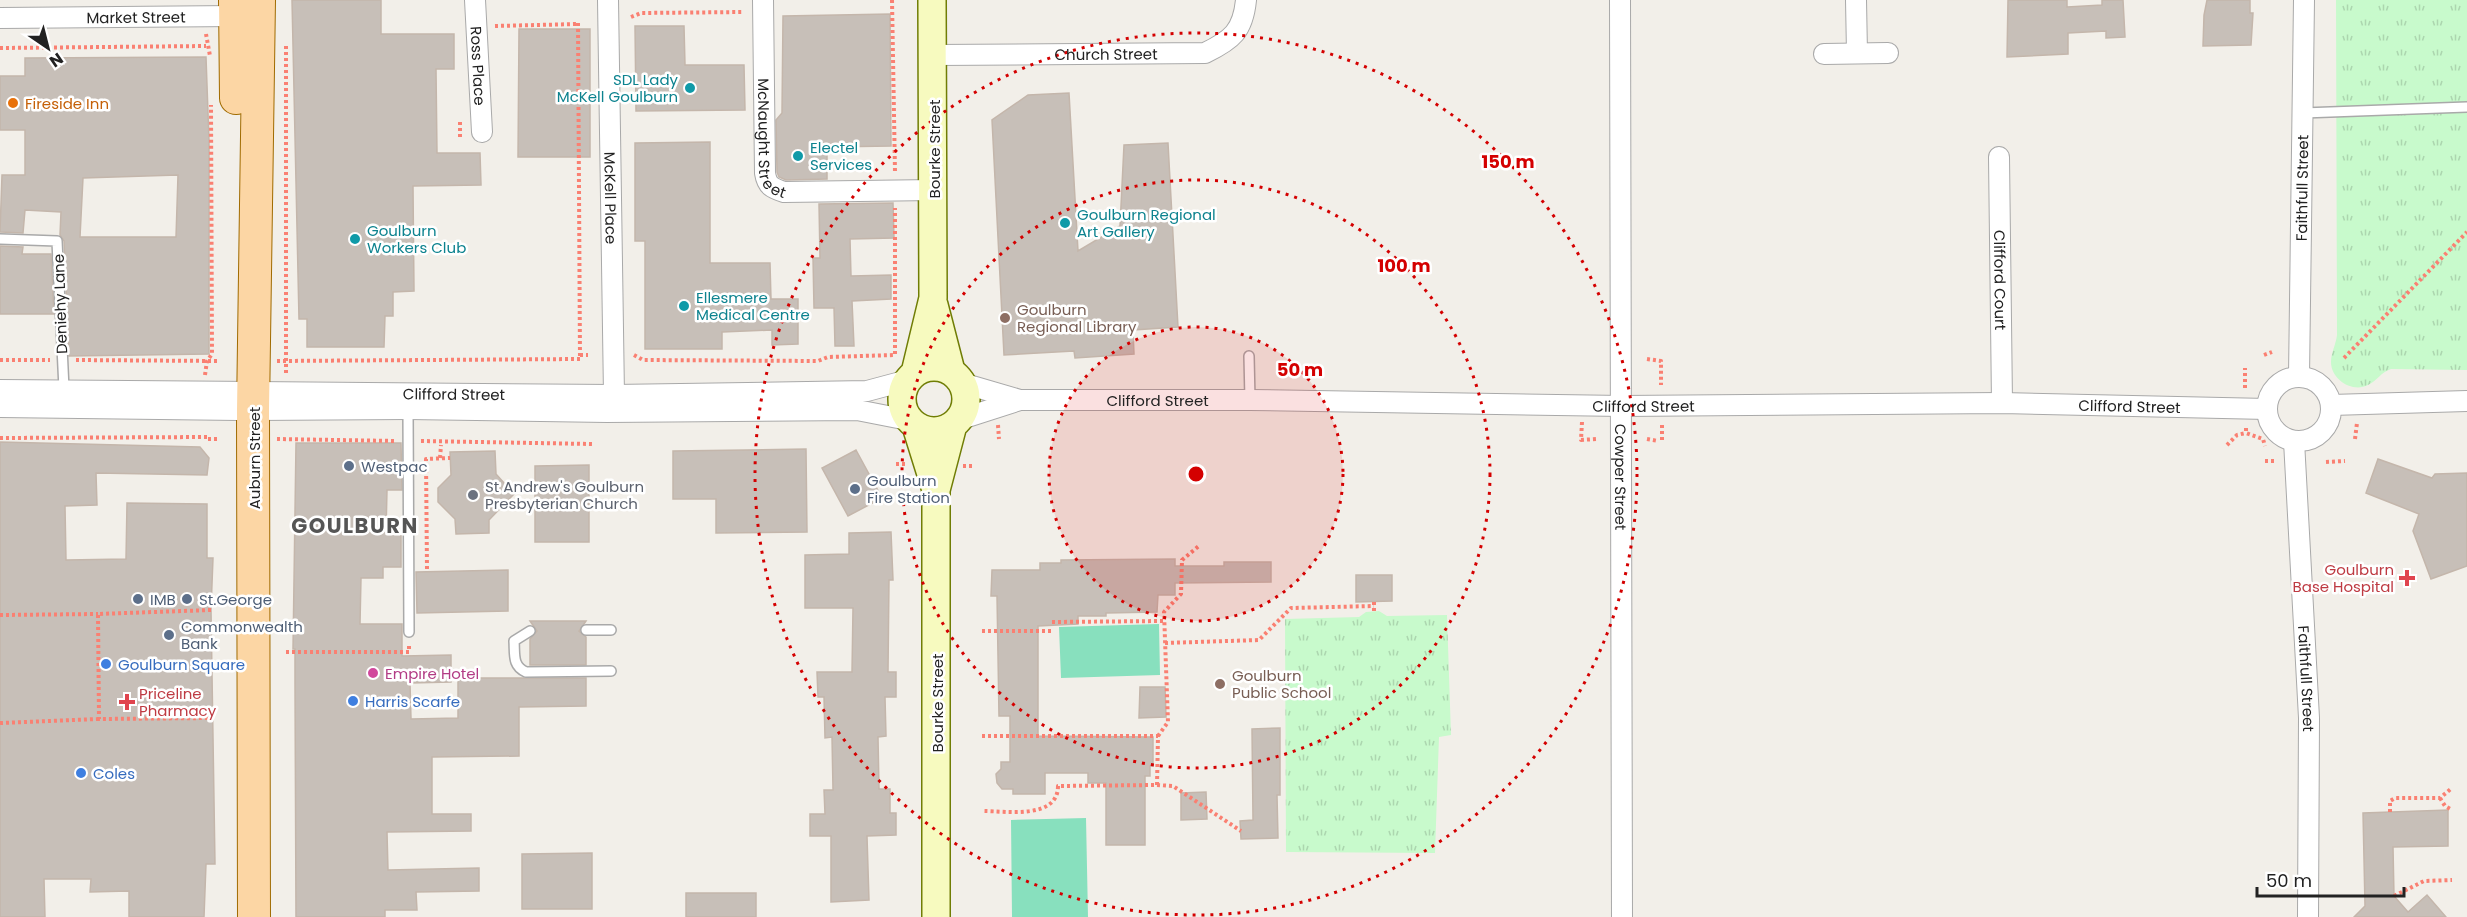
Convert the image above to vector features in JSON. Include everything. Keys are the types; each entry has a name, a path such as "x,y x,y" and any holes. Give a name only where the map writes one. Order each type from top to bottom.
{"main road":[{"name":"Bourke Street","path":"911,376 933,298 934,55 932,0"},
{"name":"Auburn Street","path":"243,5 254,917"},
{"name":"Bourke Street","path":"933,298 956,377"},
{"path":"933,367 956,377 966,400 964,411 956,423 935,432 912,423 903,410 901,399 911,376 933,367"},
{"name":"Auburn Street","path":"239,917 246,401"},
{"name":"Bourke Street","path":"912,423 936,490"},
{"name":"Bourke Street","path":"937,916 936,490 956,423"}],"street":[{"name":"Ross Place","path":"475,0 482,132"},
{"name":"McKell Place","path":"608,0 610,401"},
{"name":"McNaught Street","path":"763,0 762,63 767,183 773,189 784,192 934,190"},
{"name":"Church Street","path":"934,55 1205,53 1222,45 1237,32 1245,14 1246,0"},
{"name":"Cowper Street","path":"1620,0 1622,917"},
{"path":"1856,0 1857,54"},
{"name":"Faithfull Street","path":"2299,377 2304,0"},
{"name":"Market Street","path":"0,18 243,5"},
{"path":"1824,54 1888,53"},
{"name":"Clifford Court","path":"1999,156 2002,403"},
{"name":"Clifford Street","path":"653,403 867,391 911,376"},
{"name":"Clifford Street","path":"956,377 1020,400 1250,400 1622,406 2002,403 2266,408"},
{"path":"2299,377 2316,382 2327,393 2331,405 2327,424 2321,432 2304,441 2285,438 2271,426 2266,408 2273,390 2280,383 2299,377"},
{"name":"Clifford Street","path":"0,390 64,389 246,401"},
{"name":"Clifford Street","path":"956,423 1020,400"},
{"name":"Clifford Street","path":"0,407 246,401 610,401 858,410 912,423"},
{"path":"2331,405 2467,401"},
{"name":"Faithfull Street","path":"2294,441 2309,718 2307,917"}],"lane":[{"path":"2303,113 2467,107"},
{"name":"Deniehy Lane","path":"0,239 57,241 64,389"},
{"path":"1249,356 1250,400"},
{"path":"408,401 409,632"},
{"path":"586,630 610,630"},
{"path":"530,631 514,641 515,662 519,669 526,672 611,671"}],"path":[{"path":"892,0 895,182"},
{"path":"630,16 641,13 746,13"},
{"name":"McKell Place","path":"490,26 578,22 580,357"},
{"path":"286,35 286,375"},
{"name":"Market Street","path":"0,48 206,46 211,60"},
{"path":"204,376 207,361 212,354 211,95"},
{"path":"634,356 643,360 818,361 828,357 895,355 895,199"},
{"path":"2344,358 2467,232"},
{"path":"2264,355 2272,352"},
{"path":"287,361 580,357 588,355"},
{"path":"1647,359 1661,361 1661,386"},
{"path":"0,360 219,361"},
{"path":"2245,368 2245,388"},
{"path":"1582,415 1581,440 1596,439"},
{"path":"1647,439 1660,440 1662,418"},
{"path":"2355,439 2357,422"},
{"path":"2227,445 2246,430 2265,441 2265,446"},
{"path":"286,432 286,439 592,444"},
{"path":"0,438 207,437 207,439 218,439"},
{"path":"440,458 441,445"},
{"path":"427,569 426,459 450,458"},
{"path":"2265,461 2276,461"},
{"path":"2326,462 2345,461"},
{"path":"1157,785 1158,736 1168,722 1164,612 1181,594 1182,560 1200,545"},
{"path":"1165,643 1258,640 1291,608 1374,606"},
{"path":"0,615 211,610"},
{"path":"98,614 99,719"},
{"path":"1052,622 1164,621"},
{"path":"982,631 1052,631"},
{"path":"286,652 373,654 409,652 409,632"},
{"path":"0,723 212,718"},
{"path":"982,736 1158,736"},
{"path":"983,811 1040,810 1052,802 1058,793 1058,786 1098,784 1173,786 1240,831"},
{"path":"2390,812 2390,801 2395,798 2440,798 2452,788"},
{"path":"2440,798 2445,806 2452,810"},
{"path":"2394,896 2424,881 2452,880"}],"green space":[{"path":"2336,0 2467,0 2467,370 2391,369 2368,385 2356,387 2344,383 2332,368 2331,359 2337,335"},
{"path":"1379,611 1387,616 1447,615 1451,735 1439,737 1435,853 1286,852 1285,619 1359,617 1366,612"},
{"path":"1159,624 1160,675 1061,678 1059,627"},
{"path":"1086,818 1088,917 1012,917 1011,820"}],"building":[{"path":"292,0 381,0 381,34 454,34 454,69 436,69 437,153 480,153 481,185 413,186 414,291 393,292 393,316 385,316 384,347 307,347 307,319 299,319"},
{"path":"2008,0 2067,0 2067,7 2102,5 2102,0 2123,0 2125,37 2106,38 2106,31 2068,33 2068,54 2007,57"},
{"path":"2207,0 2250,0 2250,13 2253,13 2251,45 2203,46"},
{"path":"890,14 891,146 827,147 827,179 786,180 779,177 776,120 782,113 783,16"},
{"name":"SDL Lady McKell Goulburn","path":"635,26 684,26 685,65 744,65 745,110 636,111"},
{"path":"519,29 590,29 590,157 518,157"},
{"path":"206,57 209,141 209,354 69,356 64,241 60,235 61,212 25,210 23,233 0,232 2,175 25,175 25,130 0,130 0,76 25,76 25,58","holes":["178,175 176,237 80,237 83,178"]},
{"path":"1069,93 1078,251 1120,226 1124,145 1168,143 1178,327 1133,330 1134,354 1075,358 1074,351 1004,355 992,120 1028,95"},
{"path":"710,142 710,263 770,263 771,299 798,299 798,344 772,345 772,330 722,332 722,349 645,349 645,241 635,241 635,143"},
{"path":"893,203 894,238 850,239 851,276 891,275 891,299 852,301 854,346 835,346 834,308 814,308 813,258 820,258 819,204"},
{"path":"0,246 23,247 22,254 51,254 54,314 0,314"},
{"name":"Goulburn Square","path":"0,442 200,447 209,458 207,475 96,473 97,505 65,506 66,560 126,559 127,503 207,504 207,558 213,558 211,610 215,864 206,864 204,917 129,917 129,891 90,892 91,879 44,879 45,917 0,917"},
{"path":"296,443 401,443 402,490 387,490 386,533 401,533 401,567 383,567 383,578 361,578 360,624 402,624 402,656 451,655 451,682 410,683 411,719 458,718 458,678 586,678 586,706 519,707 519,756 432,757 432,814 471,814 471,831 387,832 388,870 479,868 479,891 416,892 417,910 385,910 385,917 296,917 295,649 293,649"},
{"path":"806,449 807,532 716,533 716,499 673,499 673,451"},
{"path":"856,450 882,498 848,516 822,468"},
{"name":"St Andrew's Goulburn Presbyterian Church","path":"495,451 496,474 514,494 489,520 489,533 456,534 455,519 438,502 438,488 451,475 450,452"},
{"path":"2378,459 2432,478 2435,474 2467,473 2467,566 2431,579 2413,531 2419,514 2366,493"},
{"path":"589,465 589,542 535,542 535,466"},
{"path":"891,532 893,580 889,580 888,672 896,672 896,697 885,697 886,736 878,737 879,789 890,789 890,813 896,813 896,835 867,836 869,900 831,902 831,836 810,836 810,814 825,814 824,790 833,790 832,737 825,738 824,697 818,697 817,672 852,672 853,608 805,608 805,555 849,554 849,533"},
{"path":"1175,559 1175,566 1224,566 1224,562 1271,562 1271,582 1175,583 1175,595 1158,595 1157,612 1078,616 1078,624 1038,626 1038,736 1153,737 1153,766 1150,766 1150,776 1145,776 1145,845 1106,845 1106,783 1088,783 1088,773 1045,773 1045,794 1013,794 1013,789 1002,789 997,783 996,774 1001,769 1001,762 1010,762 1010,716 999,716 997,596 991,596 992,570 1040,570 1040,563 1061,563 1061,560"},
{"path":"508,570 508,611 417,613 416,572"},
{"path":"1356,575 1392,575 1392,601 1356,602"},
{"path":"530,621 586,621 579,631 586,637 586,665 530,665 530,639 537,631"},
{"path":"1140,687 1165,687 1166,717 1139,718"},
{"path":"1280,728 1278,838 1241,839 1240,821 1253,820 1252,729"},
{"path":"1206,792 1207,819 1181,820 1181,793"},
{"path":"2448,810 2448,846 2393,847 2394,896 2408,912 2427,895 2446,917 2354,917 2365,906 2363,813"},
{"path":"592,853 592,909 522,909 522,854"},
{"path":"686,893 756,893 756,917 686,917"}],"place":[{"name":"SDL Lady McKell Goulburn","path":"690,88"},
{"name":"Fireside Inn","path":"13,103"},
{"name":"Electel Services","path":"798,156"},
{"name":"Goulburn Regional Art Gallery","path":"1065,223"},
{"name":"Goulburn Workers Club","path":"355,239"},
{"name":"Ellesmere Medical Centre","path":"684,306"},
{"name":"Goulburn Regional Library","path":"1005,318"},
{"name":"Westpac","path":"349,466"},
{"name":"Goulburn Fire Station","path":"855,489"},
{"name":"St Andrew's Goulburn Presbyterian Church","path":"473,495"},
{"name":"Goulburn Base Hospital","path":"2407,578"},
{"name":"IMB","path":"138,599"},
{"name":"St.George","path":"187,599"},
{"name":"Commonwealth Bank","path":"169,635"},
{"name":"Goulburn Square","path":"106,664"},
{"name":"Empire Hotel","path":"373,673"},
{"name":"Goulburn Public School","path":"1220,684"},
{"name":"Harris Scarfe","path":"353,701"},
{"name":"Priceline Pharmacy","path":"127,702"},
{"name":"Coles","path":"81,773"}],"district":[{"name":"GOULBURN","path":"355,525"}]}
